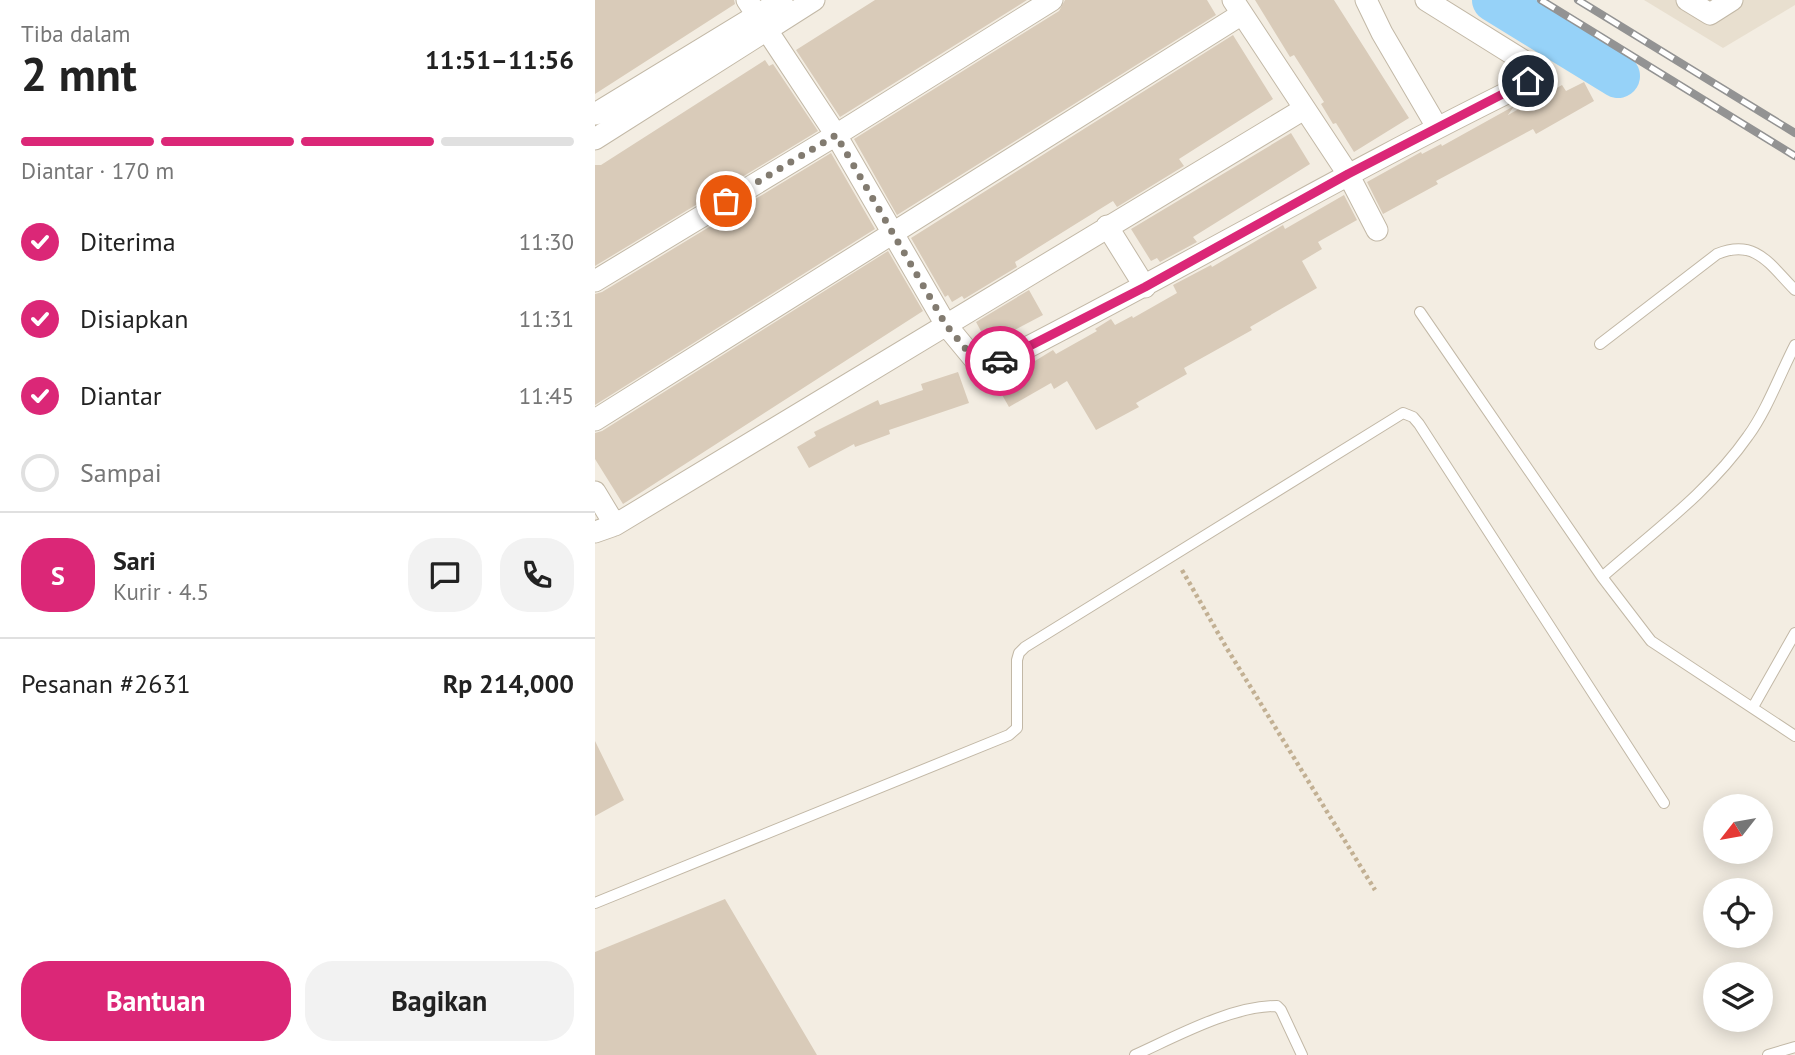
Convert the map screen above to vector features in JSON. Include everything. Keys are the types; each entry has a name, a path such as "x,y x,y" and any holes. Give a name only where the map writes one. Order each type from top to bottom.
{"street":[{"path":"595,114 782,0"},
{"path":"595,139 757,15 814,0"},
{"path":"595,281 1052,0"},
{"path":"1366,0 1382,33 1437,127"},
{"path":"757,15 836,135 946,325 969,355 983,364 991,364 1145,287 1348,174 1525,84 1530,78 1532,71 1527,63 1426,0"},
{"path":"1687,0 1710,13 1732,0"},
{"path":"595,420 893,235 1238,7 1348,174 1377,230"},
{"path":"595,492 605,528 1304,108"},
{"path":"1107,226 1145,287"}],"lane":[{"path":"1600,344 1717,254 1729,249 1739,247 1758,254 1795,290"},
{"path":"1420,312 1602,577 1651,641 1795,736"},
{"path":"1602,577 1706,488 1727,464 1750,434 1795,345"},
{"path":"595,903 1009,735 1017,728 1017,660 1025,647 1396,415 1408,414 1419,424 1664,803"},
{"path":"1753,707 1795,633"},
{"path":"1135,1055 1199,1026 1250,1009 1268,1006 1280,1007 1302,1055"},
{"path":"1768,1055 1795,1046"}],"path":[{"path":"1174,555 1226,647 1375,890"}],"shaded area":[{"path":"1644,0 1795,0 1795,5 1723,48"}],"building":[{"path":"595,0 734,0 735,4 595,94"},
{"path":"875,0 1027,0 840,117 796,50"},
{"path":"1065,0 1207,0 1216,15 897,215 854,139 1059,11"},
{"path":"1255,0 1334,0 1409,118 1354,152 1336,123 1333,124 1321,104 1324,102 1294,55 1290,57"},
{"path":"1233,35 1273,99 1179,159 1184,166 1117,207 1113,201 1015,262 1017,267 964,299 962,296 952,302 948,295 945,297 911,238"},
{"path":"765,60 769,66 773,64 818,131 595,266 595,165 601,165"},
{"path":"1584,82 1594,101 1536,134 1533,129 1436,181 1438,184 1383,214 1367,182 1421,152 1422,154 1441,144 1442,146 1514,106 1508,115 1562,85 1566,91"},
{"path":"1291,133 1310,164 1193,237 1197,242 1160,262 1157,258 1151,261 1131,229"},
{"path":"831,153 875,229 595,405 595,294"},
{"path":"1344,195 1357,220 1318,242 1322,249 1302,261 1317,288 1250,327 1252,330 1184,368 1187,374 1136,403 1139,407 1096,430 1067,381 1054,389 1051,383 1009,407 997,386 1021,372 1020,370 1053,350 1056,354 1097,331 1095,329 1111,319 1115,325 1132,316 1133,318 1177,293 1173,285 1211,265 1212,267 1283,225 1285,229"},
{"path":"888,251 923,311 623,504 595,459 595,433"},
{"path":"1029,290 1043,315 988,344 976,322"},
{"path":"958,372 969,403 889,430 890,434 855,447 854,444 809,468 797,447 816,436 814,432 878,400 880,405 923,390 921,384"},
{"path":"595,741 624,800 595,816"},
{"path":"725,899 817,1055 595,1055 595,952"}],"waterway":[{"path":"1494,0 1618,76"}],"railway":[{"path":"1541,0 1795,156"},
{"path":"1578,0 1795,133"}],"way so far":[{"path":"726,201 836,135 946,325 975,360 983,364 1000,361"}],"route":[{"path":"1000,361 1145,287 1348,174 1528,81"}]}
